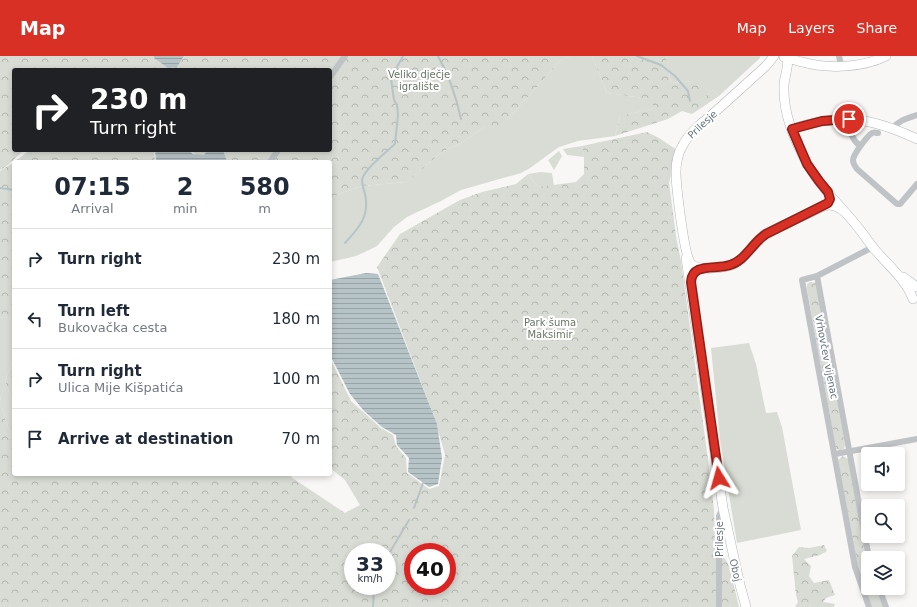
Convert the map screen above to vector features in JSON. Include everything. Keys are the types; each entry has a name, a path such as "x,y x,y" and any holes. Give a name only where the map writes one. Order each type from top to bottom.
{"main road":[{"path":"784,86 789,72 793,68 840,61 869,62 886,56"},
{"path":"817,65 788,57 784,86 785,102 792,129 807,164 819,181 915,296 914,304 917,308"},
{"name":"Prilesje","path":"723,508 691,282 688,273 676,172 680,151 690,135 771,59 788,57"},
{"path":"792,129 822,121 849,119 874,122 893,128 917,139"},
{"path":"686,253 691,264 696,267 720,267 734,264 766,234 826,205 830,199 828,192"},
{"path":"826,205 836,206 846,213"},
{"path":"691,282 694,273 702,268"},
{"path":"894,270 917,287"},
{"name":"Oboj","path":"723,508 738,580 746,607"}],"street":[{"path":"332,74 345,56"},
{"path":"893,128 897,123 917,115"},
{"path":"849,119 850,130 854,138 860,140 862,144"},
{"path":"878,133 872,133 853,157 854,164 857,169 897,204 900,204 917,184"},
{"name":"Vrhovčev vijenac","path":"870,607 855,567 802,280 818,276 873,247"},
{"name":"Vrhovčev vijenac","path":"818,276 868,551"},
{"path":"835,454 917,439"},
{"name":"Prilesje","path":"719,607 719,516 723,508"},
{"path":"882,595 886,607"}],"green space":[{"name":"Veliko dječje igralište","path":"0,56 184,56 183,59 185,56 569,56 560,61 507,120 496,130 485,127 458,145 443,151 407,182 362,186 332,196 332,160 200,160 200,158 192,152 332,152 332,68 12,68 12,152 22,152 8,165 0,170"},
{"path":"569,56 592,56 607,93 650,99 655,108 620,116 615,136 578,141 559,147 521,173 461,190 407,217 394,227 377,246 356,256 332,262 332,196 362,186 407,182 443,151 458,145 485,127 507,120 560,61"},
{"path":"592,56 666,56 671,83 695,81 701,86 695,102 702,99 713,90 719,96 692,114 682,111 668,119 615,136 620,116 654,108 650,99 607,93"},
{"path":"666,56 760,56 760,58 719,96 713,90 702,99 695,102 695,81 671,83"},
{"name":"Park šuma Maksimir","path":"647,132 677,150 669,183 708,460 714,510 715,544 729,565 739,607 0,607 0,396 3,412 12,439 12,476 292,476 291,477 345,513 360,505 345,480 332,470 332,362 351,401 381,428 393,435 396,446 406,458 407,473 429,489 439,486 445,455 435,419 377,267 400,234 460,200 482,192 516,184 528,174 538,187 576,182 584,174 582,146"},
{"path":"582,146 584,157 567,155 563,149"},
{"path":"559,151 562,156 554,170 548,160"},
{"path":"27,152 154,152 155,160 17,160"},
{"path":"12,163 12,315 0,318 0,171"},
{"path":"540,172 552,173 554,186 538,187 528,174"},
{"path":"810,282 816,283 845,445 844,449 840,450 836,449 807,289 807,284"},
{"path":"12,315 12,362 5,381 12,400 12,439 3,412 0,396 0,318"},
{"path":"749,343 756,364 766,413 777,412 782,427 801,530 737,543 720,440 711,348"},
{"path":"12,362 12,400 5,381"},
{"path":"843,456 848,459 861,527 861,543 864,543 866,551 861,551 861,577 858,569 838,460"},
{"path":"824,545 827,551 820,555 804,559 811,566 809,576 814,583 829,580 835,595 826,598 823,602 835,604 834,607 795,607 798,602 792,556 799,547 809,548"},
{"path":"868,595 879,595 883,607 872,607"}],"shaded area":[{"path":"154,56 184,56 177,67 168,68 154,58"},
{"path":"155,152 190,152 193,154 204,155 206,152 224,152 226,160 156,160"},
{"path":"366,273 378,274 437,424 442,458 438,484 429,487 408,472 409,458 397,445 396,435 382,427 364,411 350,394 332,359 332,280"}],"waterway":[{"path":"345,243 359,227 365,215 366,202 362,183 365,173 395,144 398,115 391,78 403,56"},
{"path":"438,56 452,87 461,119"},
{"path":"637,56 661,65 675,76 688,91 690,101"},
{"path":"0,188 12,190"},
{"path":"414,508 423,483"},
{"path":"395,543 409,520"},
{"path":"373,607 374,595"}],"route":[{"path":"719,478 691,282 692,274 702,268 729,266 734,264 742,258 762,236 826,205 830,199 829,194 807,164 792,129 826,120 849,119"}]}
